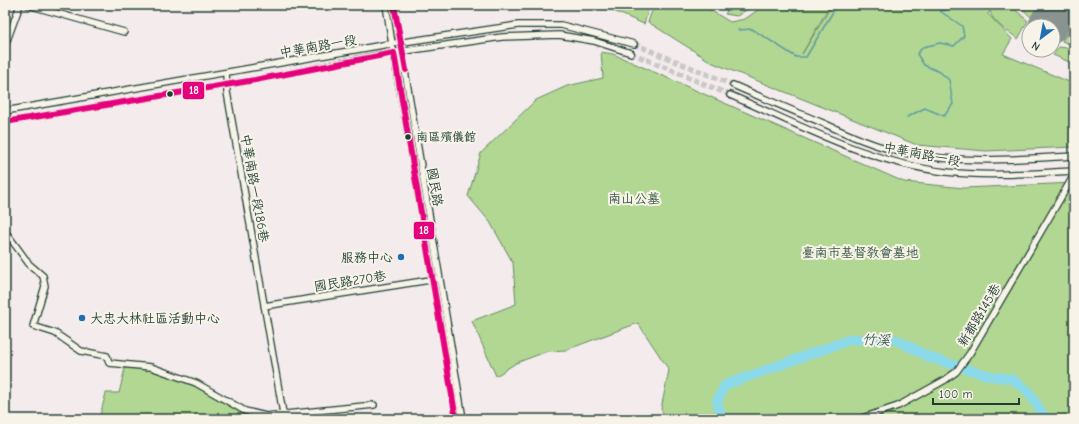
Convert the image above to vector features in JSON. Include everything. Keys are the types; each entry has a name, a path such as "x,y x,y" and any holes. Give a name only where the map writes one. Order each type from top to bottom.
{"street":[{"path":"5,46 20,5"},
{"path":"28,5 124,32"},
{"name":"國民路","path":"386,5 456,419"},
{"name":"國民路","path":"394,5 463,419"},
{"name":"中華南路一段","path":"5,111 504,26 561,25 634,44"},
{"name":"中華南路一段","path":"5,122 227,85 394,53 502,36 560,35 587,40 631,53"},
{"name":"中華南路一段186巷","path":"226,73 264,306 284,417"},
{"name":"中華南路一段","path":"733,86 852,136 880,146 905,152 945,158 1000,160 1074,156"},
{"name":"中華南路一段","path":"730,95 851,147 900,164 947,172 994,174 1074,171"},
{"name":"新都路145巷","path":"859,419 898,406 945,380 956,372 970,353 1074,175"},
{"path":"5,231 28,264 43,276 45,286 33,326 55,333 81,351 107,356 109,363 152,367 196,383 245,411 266,416 284,417 374,405"},
{"name":"國民路270巷","path":"264,306 439,278"}],"green space":[{"path":"599,5 650,5 644,24"},
{"path":"654,5 702,5 730,22 745,19 765,5 830,5 802,54 832,5 993,5 988,14 1012,39 1003,54 1074,84 1074,147 986,151 917,145 713,63 648,22"},
{"path":"731,5 754,5 737,16 725,14"},
{"path":"994,5 1010,5 1025,18 1021,18 1021,34 1018,39 994,19 990,11"},
{"path":"1018,5 1038,5 1031,17"},
{"path":"1074,23 1074,43 1069,44 1062,41"},
{"path":"1061,47 1074,49 1074,64 1060,58"},
{"name":"南山公墓","path":"601,52 613,54 904,182 964,188 1074,183 1074,419 666,419 661,409 669,370 638,323 566,350 548,351 516,363 496,376 472,321 516,304 513,263 490,222 468,196 481,153 536,100 567,86 603,78"},
{"path":"125,368 143,369 169,374 186,380 203,388 241,412 259,419 167,419 161,415 143,419 99,419 106,393 119,393"}],"waterway":[{"path":"738,30 752,29 796,57 806,57 837,5"},
{"path":"907,117 925,108 944,116 953,104 949,80 940,72 924,65 917,54 923,47 940,43 954,46 964,36 962,26 940,11 958,7 958,5"},
{"name":"竹溪","path":"722,419 717,401 725,385 852,339 897,340 931,358 990,376 1012,379 1028,391 1046,419"}],"runway":[{"path":"1053,18 1060,5"}],"tunnel":[{"path":"634,44 733,85"},
{"path":"631,53 730,95"}],"transit line":[{"name":"18","path":"394,5 406,70"},
{"name":"18","path":"5,122 255,80 394,53 456,419"}],"place":[{"name":"南區殯儀館","path":"408,137"},
{"name":"服務中心","path":"401,257"},
{"name":"大忠大林社區活動中心","path":"82,318"}],"park label":[{"name":"臺南市基督教會墓地","path":"860,252"}]}
